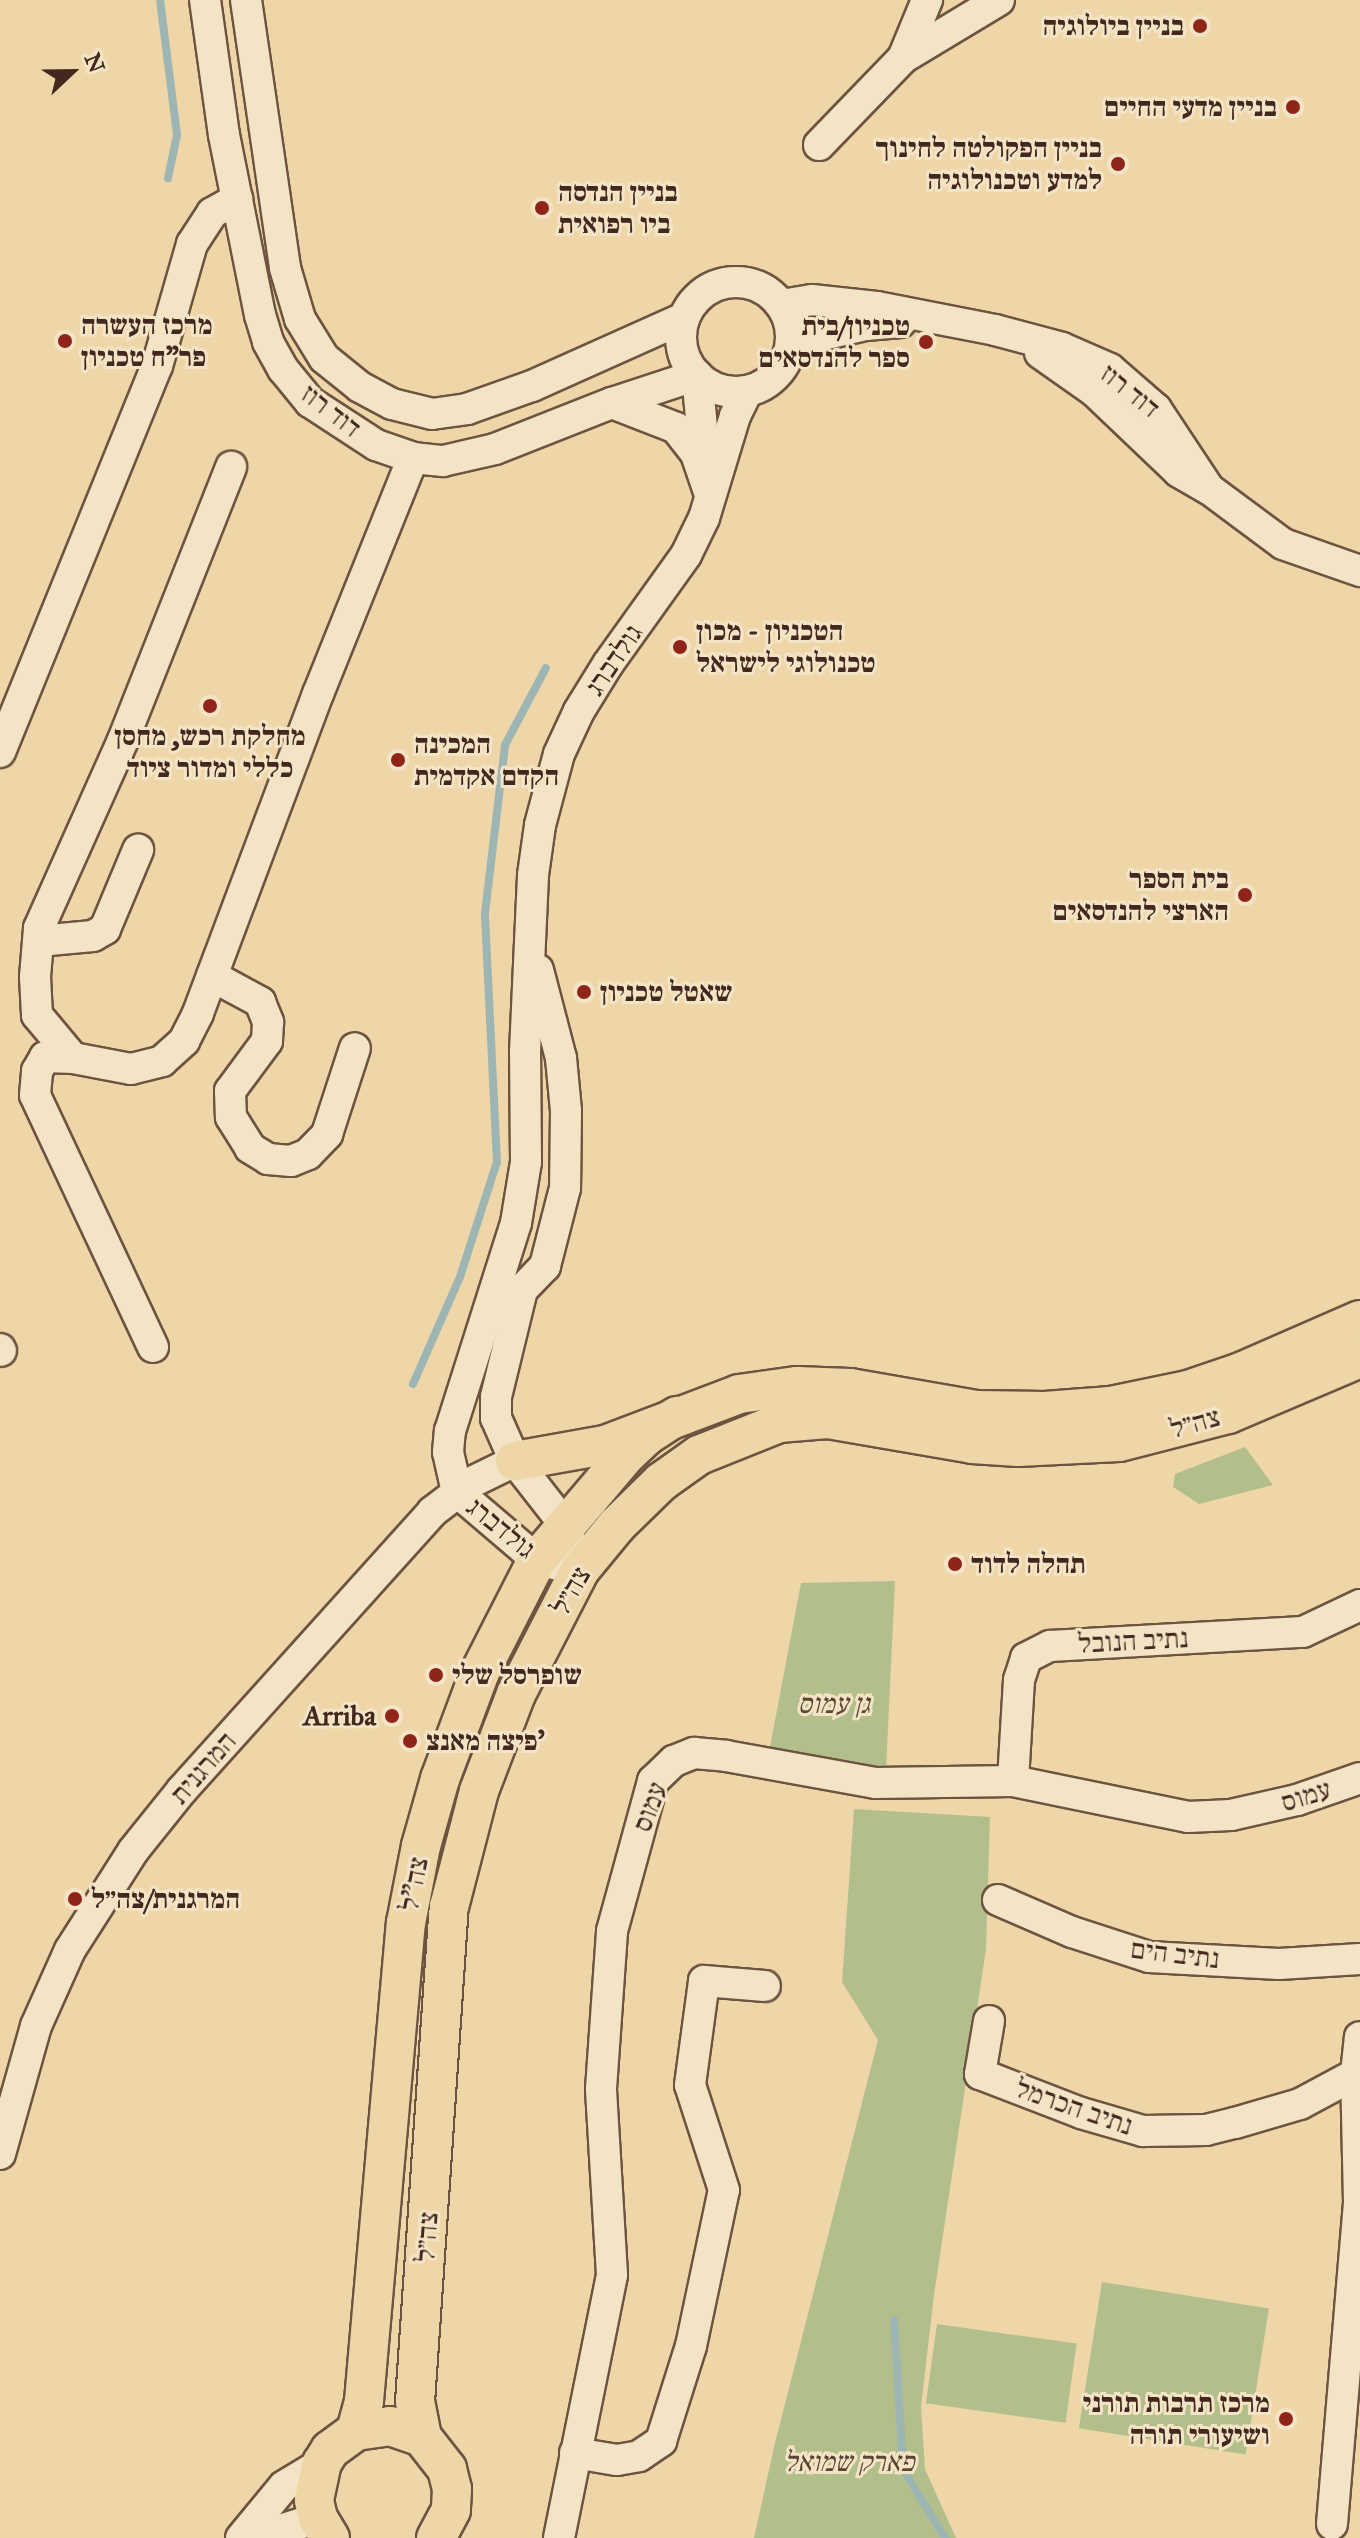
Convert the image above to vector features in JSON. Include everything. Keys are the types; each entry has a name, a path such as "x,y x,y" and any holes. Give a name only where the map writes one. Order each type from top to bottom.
{"main road":[{"name":"צה״ל","path":"677,1416 739,1394 797,1386 850,1388 976,1410 1086,1409 1188,1390 1241,1372 1360,1320"},
{"name":"צה״ל","path":"422,2437 415,2402 449,1907 479,1791 506,1722 580,1570 617,1525 676,1470 725,1442 779,1423 828,1419 972,1444 1018,1447 1119,1442 1228,1414 1360,1358"},
{"path":"515,1461 605,1445 677,1416"},
{"name":"צה\"ל","path":"356,2431 364,2401 412,1885 440,1779 480,1672 537,1560 634,1446 677,1416"},
{"path":"324,2528 314,2500 322,2463 330,2450 356,2431 390,2426 422,2437 447,2469 452,2489 451,2510 436,2538"}],"street":[{"name":"דוד רוז","path":"205,0 237,199 260,315 268,342 283,369 310,402 343,427 376,445 413,458 443,461 495,449 612,403 697,375"},
{"name":"דוד רוז","path":"246,0 285,268 300,319 324,358 360,387 392,404 432,414 467,409 532,386 684,318"},
{"path":"903,58 927,0"},
{"path":"819,145 903,58 999,0"},
{"path":"0,752 157,366 192,244 212,213 237,199"},
{"path":"697,375 731,393 763,385 777,373 791,342 790,326 781,305 764,289 733,282 703,292 684,318 683,351 697,375 710,495"},
{"name":"דוד רוז","path":"781,305 812,300 877,307 1016,335 1094,391 1179,472 1209,489 1283,544 1360,571"},
{"name":"דוד רוז","path":"791,342 866,325 935,319"},
{"name":"גולדברג","path":"580,1570 537,1560 457,1492 448,1452 450,1431 516,1223 526,1162 525,1052 533,875 538,837 559,754 608,664 686,555 704,518 747,391"},
{"path":"612,403 676,428 696,454 710,495"},
{"path":"153,1347 35,1095 37,1071 45,1057 73,1058 131,1069 162,1061 184,1041 413,458"},
{"path":"73,1058 37,1015 35,977 39,928 123,740 231,467"},
{"path":"39,941 93,936 105,929 138,850"},
{"name":"גולדברג","path":"531,945 561,1058 566,1111 565,1188 545,1266 522,1290 496,1397 496,1418 515,1461 565,1525 580,1570"},
{"path":"212,976 260,1002 268,1022 267,1041 230,1091 231,1117 250,1148 268,1159 291,1161 308,1154 327,1134 355,1048"},
{"name":"המרגנית","path":"0,2154 36,2026 70,1950 133,1851 182,1790 432,1512 492,1470 515,1461"},
{"name":"נתיב הנובל","path":"1013,1781 1019,1680 1026,1658 1050,1646 1076,1643 1303,1632 1360,1605"},
{"name":"עמוס","path":"559,2538 612,2275 601,2089 612,1931 653,1781 674,1761 694,1753 726,1756 876,1783 1013,1781 1188,1817 1231,1815 1297,1800 1360,1778"},
{"name":"נתיב הים","path":"998,1900 1072,1932 1149,1957 1279,1964 1360,1959"},
{"path":"575,2453 617,2460 639,2456 661,2441 691,2346 724,2190 690,2085 704,1981 765,1986"},
{"name":"נתיב הכרמל","path":"989,2021 980,2074 1081,2113 1143,2131 1206,2130 1235,2123 1300,2104 1356,2074"},
{"path":"1332,2524 1359,2202 1356,2074 1360,2037"},
{"path":"241,2538 284,2486 322,2463"},
{"path":"255,2538 324,2528"}],"green space":[{"path":"1245,1447 1273,1485 1199,1504 1173,1487 1175,1474"},
{"name":"גן עמוס","path":"895,1581 886,1770 770,1747 801,1583"},
{"name":"פארק שמואל","path":"854,1809 990,1817 986,1949 934,2295 921,2407 925,2469 956,2538 754,2538 775,2443 878,2040 842,1982"},
{"path":"1102,2282 1269,2308 1246,2455 1079,2428"},
{"path":"937,2324 1077,2344 1065,2423 926,2403"}],"waterway":[{"path":"160,0 177,135 168,178"},
{"path":"413,1384 460,1277 497,1162 485,913 505,745 546,668"},
{"path":"894,2320 903,2469 945,2538"}],"place":[{"name":"בניין ביולוגיה","path":"1200,26"},
{"name":"בניין מדעי החיים","path":"1293,107"},
{"name":"בניין הפקולטה לחינוך למדע וטכנולוגיה","path":"1118,164"},
{"name":"בניין הנדסה ביו רפואית","path":"542,208"},
{"name":"מרכז העשרה פר\"ח טכניון","path":"65,341"},
{"name":"טכניון/בית ספר להנדסאים","path":"926,342"},
{"name":"הטכניון - מכון טכנולוגי לישראל","path":"680,647"},
{"name":"מחלקת רכש, מחסן כללי ומדור ציוד","path":"210,706"},
{"name":"המכינה הקדם אקדמית","path":"398,760"},
{"name":"בית הספר הארצי להנדסאים","path":"1245,895"},
{"name":"שאטל טכניון","path":"584,992"},
{"name":"תהלה לדוד","path":"955,1564"},
{"name":"שופרסל שלי","path":"436,1675"},
{"name":"Arriba","path":"392,1716"},
{"name":"פיצה מאנצ'","path":"410,1741"},
{"name":"המרגנית/צה״ל","path":"75,1899"},
{"name":"מרכז תרבות תורני ושיעורי תורה","path":"1286,2419"}]}
